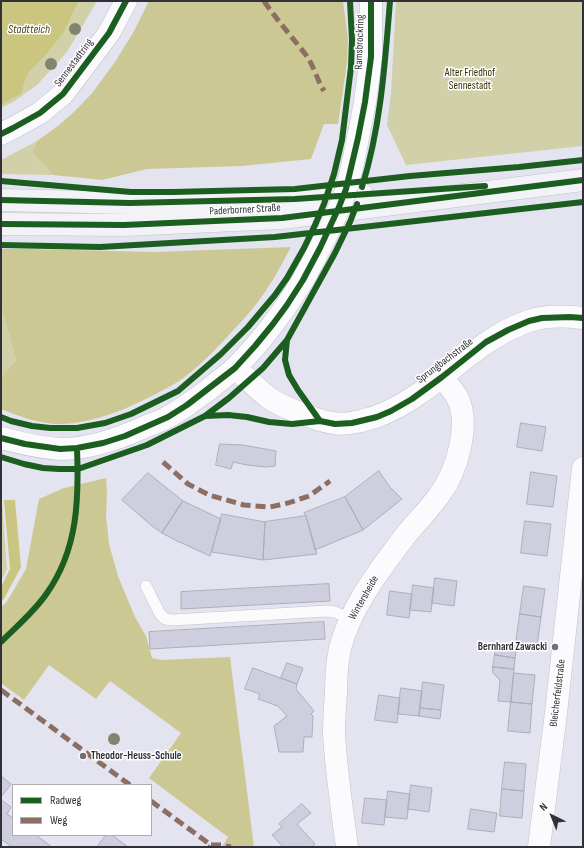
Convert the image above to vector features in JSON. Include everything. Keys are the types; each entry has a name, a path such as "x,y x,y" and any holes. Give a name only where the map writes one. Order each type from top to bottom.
{"main road":[{"name":"Paderborner Straße","path":"1,200 130,203 287,199 583,180"},
{"name":"Paderborner Straße","path":"1,224 124,225 282,218 583,180"}],"street":[{"name":"Sennestadtring","path":"1,134 40,113 63,94 109,33 126,1"},
{"name":"Ramsbrockring","path":"1,438 25,444 60,449 77,448 103,443 124,436 168,417 204,393 236,368 287,305 303,280 340,207 348,183 365,102 371,57 371,1"},
{"name":"Sprungbachstraße","path":"236,368 268,397 293,411 335,424 352,423 377,417 412,399 486,342 508,330 529,321 542,318 583,318"},
{"name":"Wintersheide","path":"347,847 336,762 334,731 340,648 350,619 367,589 407,534 440,494 456,466 462,423 461,407 456,396 442,377"},
{"name":"Bleicherfeldstraße","path":"539,847 556,713 583,468"}],"lane":[{"path":"146,586 160,614 165,619 173,620 326,611 335,612 350,619"}],"green space":[{"path":"79,1 97,1 67,52 37,85 13,102 1,108 1,105 22,93 29,72 46,55 64,32"},
{"name":"Alter Friedhof Sennestadt","path":"396,1 583,1 583,146 406,165 387,125 391,93"},
{"path":"37,141 32,152 53,175 1,174 1,160"},
{"path":"1,306 16,360 1,378"},
{"path":"1,501 7,569 1,581"}],"shaded area":[{"path":"149,1 343,1 348,39 347,63 338,124 324,124 311,159 242,166 147,169 102,180 53,175 32,152 37,141 58,126 93,92 115,62 134,31"},
{"path":"291,247 270,284 249,313 204,361 170,387 122,410 80,422 54,424 40,422 1,409 1,378 16,360 1,306 1,249 154,252"},
{"path":"106,478 106,515 109,544 118,576 135,617 146,636 152,658 161,660 230,657 254,847 222,847 228,837 149,778 181,733 110,681 96,699 49,665 24,700 1,683 1,607 6,603 26,569 39,499 64,488"}],"water":[{"name":"Stadtteich","path":"1,1 79,1 64,32 46,55 29,72 22,93 1,105"},
{"path":"4,500 15,500 21,567 4,599 1,601 1,587 10,569"}],"building":[{"path":"521,423 546,427 542,451 517,447"},
{"path":"220,444 243,445 276,451 275,466 266,467 233,462 231,469 216,465"},
{"path":"379,471 389,486 402,499 363,530 345,497"},
{"path":"531,472 557,476 553,507 527,504"},
{"path":"148,473 183,501 162,533 122,500"},
{"path":"345,497 363,530 315,550 304,513"},
{"path":"183,501 221,519 210,556 162,533"},
{"path":"222,514 265,522 263,560 212,552"},
{"path":"306,516 317,554 263,560 265,522"},
{"path":"525,521 551,524 547,556 521,553"},
{"path":"435,578 457,581 454,606 432,603"},
{"path":"329,584 330,601 181,609 181,592"},
{"path":"413,585 434,588 431,612 410,610"},
{"path":"524,586 545,589 541,617 520,614"},
{"path":"390,591 412,594 409,618 387,615"},
{"path":"520,614 541,617 537,646 516,643"},
{"path":"324,622 325,639 150,649 149,632"},
{"path":"496,644 517,646 515,658 495,655"},
{"path":"495,655 515,658 514,669 493,667"},
{"path":"287,663 303,668 297,684 281,678"},
{"path":"493,667 514,669 511,702 498,701 500,680 493,673"},
{"path":"253,668 297,684 296,689 314,711 311,714 313,716 312,737 304,737 303,752 279,752 274,726 287,716 278,706 258,699 260,694 245,689"},
{"path":"514,673 535,675 532,704 511,702"},
{"path":"423,682 444,685 441,710 420,708"},
{"path":"401,688 422,691 419,716 398,714"},
{"path":"379,695 400,698 397,723 375,720"},
{"path":"511,702 532,704 530,733 508,731"},
{"path":"420,708 441,710 440,719 419,716"},
{"path":"505,762 526,764 524,791 502,789"},
{"path":"1,776 11,784 1,797"},
{"path":"411,785 432,788 429,812 408,809"},
{"path":"502,789 524,791 522,818 500,816"},
{"path":"388,791 410,794 407,819 385,817"},
{"path":"365,798 387,800 384,825 362,823"},
{"path":"1,800 11,807 7,814 12,817 12,836 37,836 52,847 12,847 1,839"},
{"path":"302,804 311,813 297,824 315,844 311,847 283,847 272,835 282,827 279,824"},
{"path":"471,809 497,813 494,832 468,829"},
{"path":"105,836 113,836 128,847 97,847"}],"marked path":[{"path":"264,1 306,55 324,91"},
{"path":"163,462 188,484 209,495 244,505 270,507 288,503 309,496 330,481"},
{"path":"1,690 129,784"},
{"path":"152,802 211,845 210,847"},
{"path":"211,845 231,847"}],"cycle path":[{"path":"1,134 40,113 63,94 109,33 126,1"},
{"path":"1,417 32,426 77,428 105,423 131,414 178,391 221,354 248,327 275,295 287,278 304,248 324,204 334,174 342,140 351,67 352,40 350,1"},
{"path":"1,438 25,444 60,449 77,448 103,443 125,436 168,417 187,405 235,368 255,346 287,305 303,280 320,248 346,189 365,102 371,57 371,1"},
{"path":"362,187 374,141 378,118 390,1"},
{"path":"1,181 131,192 295,189 410,176 583,160"},
{"path":"1,224 124,225 282,218 583,180"},
{"path":"1,200 130,203 295,199 485,186"},
{"path":"1,245 100,247 275,237 583,202"},
{"path":"320,421 289,375 285,360 287,340 335,253 357,204"},
{"path":"1,457 43,468 78,469 147,445 205,416 228,415 247,417 269,422 292,424 320,421 335,424 352,423 377,417 412,399 486,342 508,330 529,321 542,318 583,318"},
{"path":"205,416 229,398 263,368 287,340"},
{"path":"1,642 42,600 57,576 65,559 71,541 77,505 77,448"}],"place":[{"name":"Bernhard Zawacki","path":"555,647"},
{"name":"Theodor-Heuss-Schule","path":"83,756"}]}
